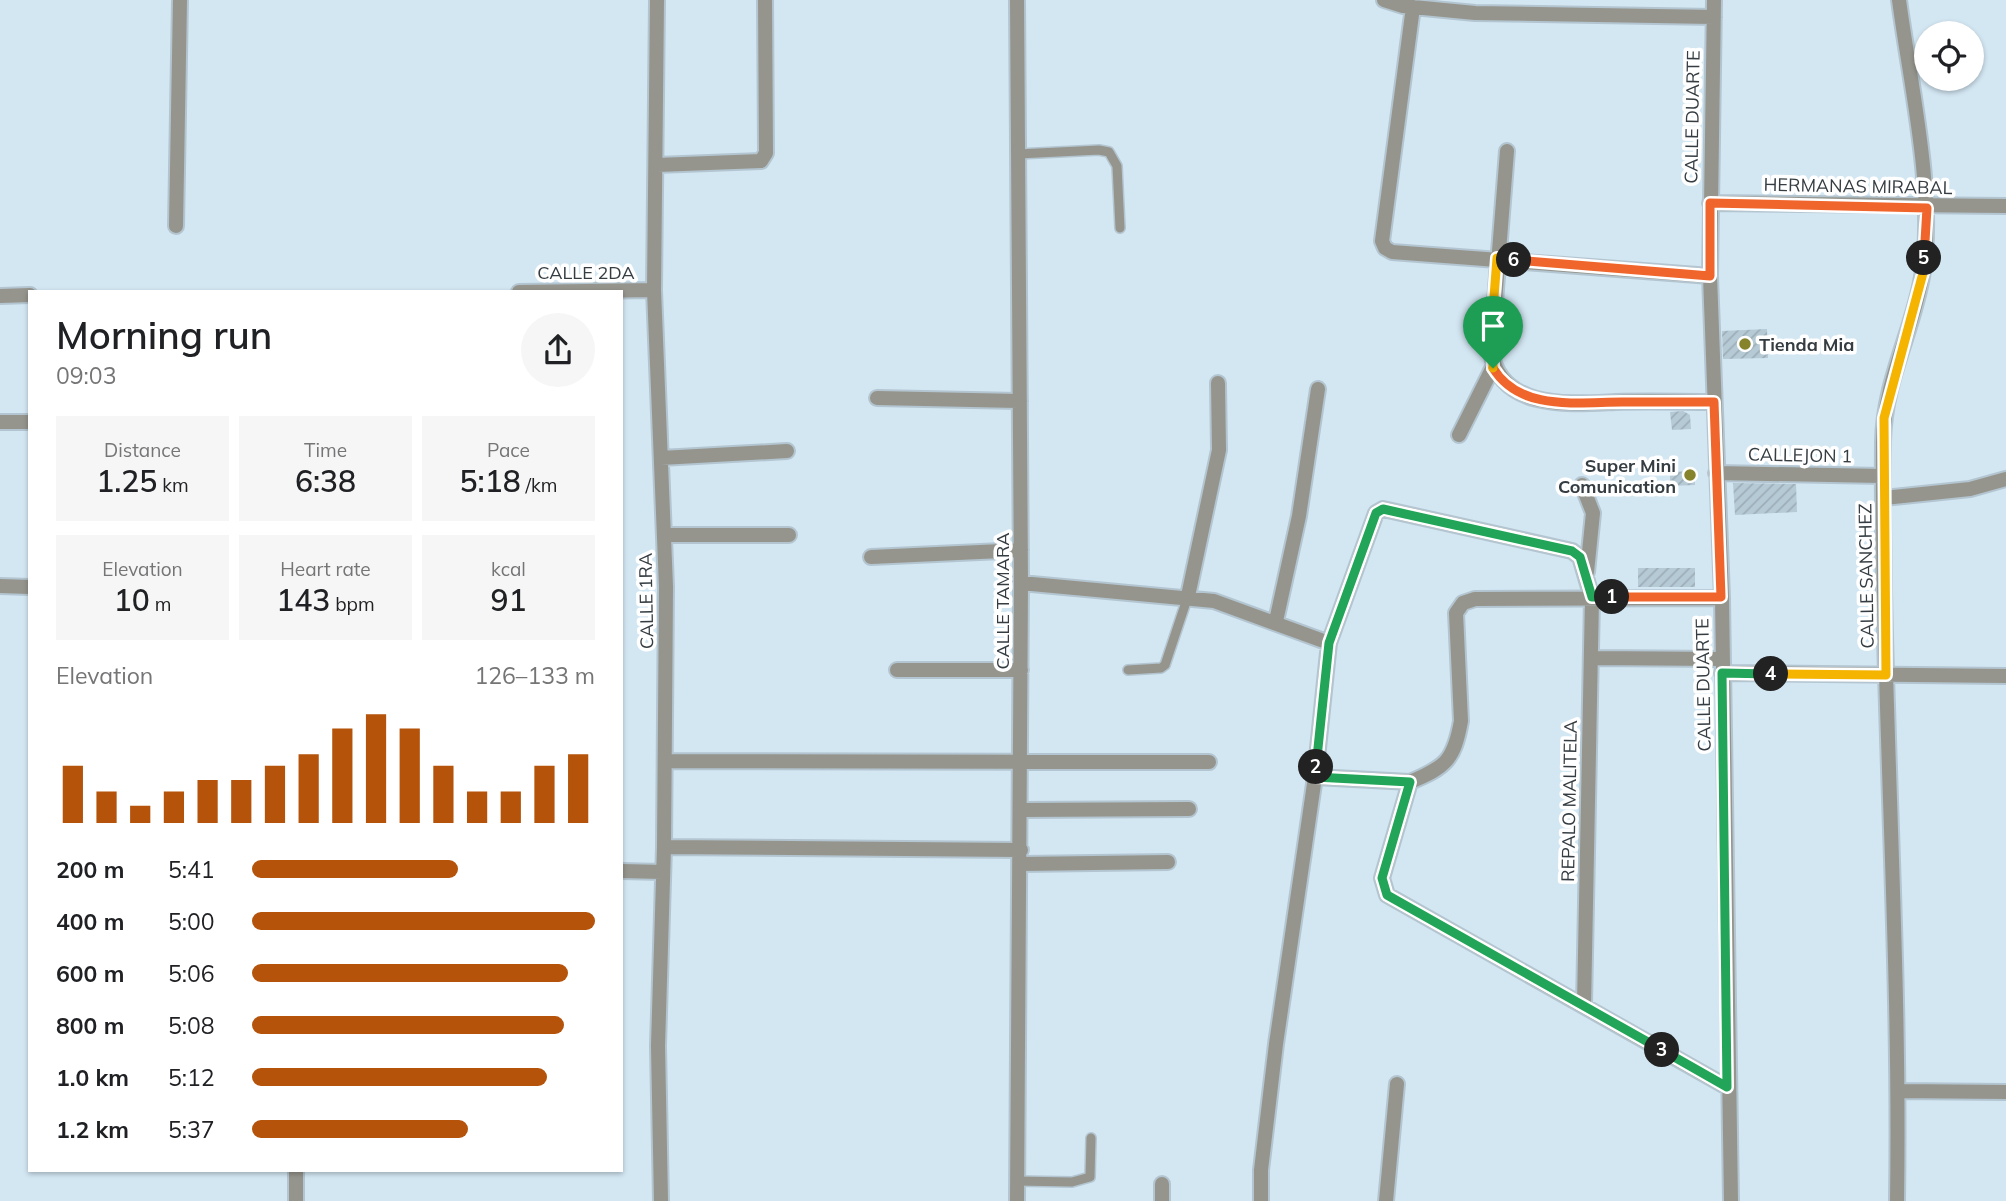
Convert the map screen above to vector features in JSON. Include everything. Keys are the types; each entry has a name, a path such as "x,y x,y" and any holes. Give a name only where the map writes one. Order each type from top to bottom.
{"street":[{"path":"176,226 180,0"},
{"name":"CALLE 1RA","path":"657,0 654,290 664,535 665,761 658,1046 661,1201"},
{"path":"657,165 761,161 766,153 765,0"},
{"name":"CALLE TAMARA","path":"1017,0 1021,550 1017,1201"},
{"path":"1384,0 1413,7 1475,13 1714,18"},
{"name":"CALLE DUARTE","path":"1714,0 1710,276 1721,597 1727,1087 1731,1201"},
{"name":"CALLE SANCHEZ","path":"1897,1201 1899,1091 1886,675 1884,418 1923,273 1927,208 1899,0"},
{"path":"1413,7 1382,241 1385,248 1392,252 1710,276"},
{"path":"1459,435 1493,368 1492,323 1507,151"},
{"name":"HERMANAS MIRABAL","path":"1710,203 1927,208 2006,206"},
{"name":"CALLE 2DA","path":"623,290 654,290"},
{"path":"0,296 28,295"},
{"path":"1493,368 1500,379 1515,390 1534,398 1569,405 1714,402"},
{"path":"1188,596 1219,450 1218,383"},
{"path":"1276,621 1299,516 1318,389"},
{"path":"877,398 1020,401"},
{"path":"0,422 28,422"},
{"path":"661,458 787,451"},
{"name":"CALLEJON 1","path":"1716,473 1883,475"},
{"path":"1884,498 1970,489 2006,479"},
{"path":"1582,485 1593,513 1586,577"},
{"path":"1261,1201 1261,1170 1276,1044 1315,777 1329,643 1376,513 1383,509 1572,551 1580,557 1586,577"},
{"path":"664,535 789,535"},
{"path":"871,557 1021,550"},
{"name":"REPALO MALITELA","path":"1584,1005 1592,658 1592,597 1586,577"},
{"path":"1021,583 1188,596 1214,601 1276,621 1329,643"},
{"path":"0,586 28,587"},
{"path":"1315,777 1410,782 1444,766 1453,752 1461,721 1456,613 1463,603 1475,599 1721,597"},
{"path":"1592,658 1886,675 2006,676"},
{"path":"897,670 1021,670"},
{"path":"665,761 1209,762"},
{"path":"1410,782 1382,878 1387,895 1727,1087"},
{"path":"1021,810 1189,809"},
{"path":"664,847 1168,862"},
{"path":"623,871 663,872"},
{"path":"1386,1201 1397,1084"},
{"path":"1899,1091 2006,1092"},
{"path":"296,1172 296,1201"},
{"path":"1162,1184 1162,1201"}],"lane":[{"path":"1018,154 1099,150 1110,152 1117,166 1120,229"},
{"path":"1128,670 1161,668 1165,665 1188,596"},
{"path":"1017,1181 1083,1181 1090,1177 1091,1138"}],"building":[{"name":"Tienda Mia","path":"1767,329 1768,358 1723,359 1722,331"},
{"path":"1683,411 1690,415 1691,429 1672,430 1670,412"},
{"path":"1694,471 1695,485 1670,486 1670,472"},
{"path":"1733,483 1796,484 1797,512 1735,515"},
{"path":"1638,568 1695,568 1695,587 1638,587"}],"place":[{"name":"Tienda Mia","path":"1745,344"},
{"name":"Super Mini Comunication","path":"1690,475"}],"route":[{"path":"1710,203 1927,208 1923,273 1900,350 1884,418 1886,675 1722,673 1727,1087 1387,895 1382,878 1410,782 1315,777 1329,643 1376,513 1383,509 1577,553 1592,597 1721,597 1714,402 1569,405 1534,398 1515,390 1500,379 1493,368 1492,323 1497,258 1710,276 1710,203"}]}
